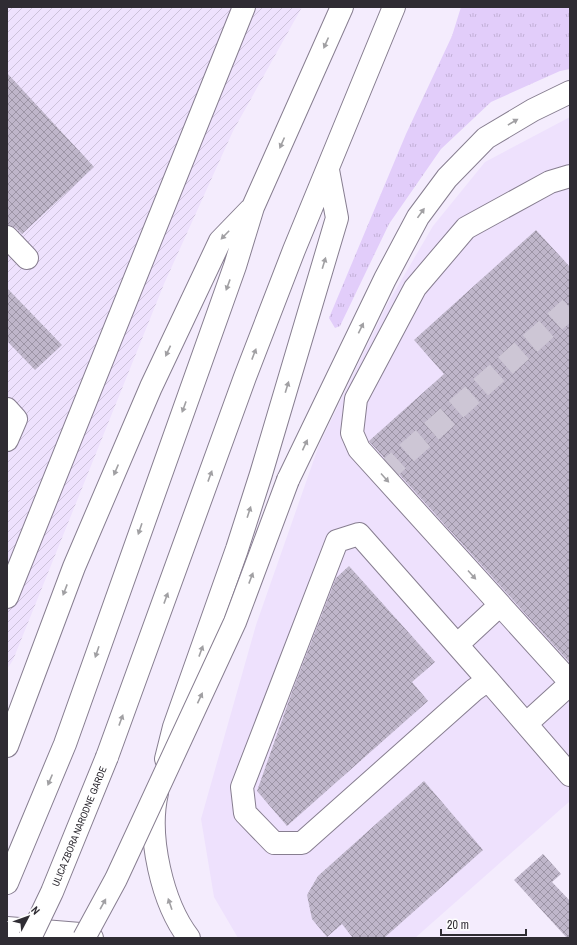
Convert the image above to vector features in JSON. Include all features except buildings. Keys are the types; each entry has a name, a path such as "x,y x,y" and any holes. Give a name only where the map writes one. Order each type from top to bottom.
{"main road":[{"path":"7,597 244,7"},
{"path":"7,883 65,744 235,266 253,207 342,7"},
{"name":"ULICA ZBORA NARODNE GARDE","path":"30,938 52,892 107,757 245,377 294,250 394,7"},
{"path":"84,938 116,879 235,622 288,480 385,279 418,217 447,178 486,138 533,110 570,92"},
{"path":"189,938 170,908 158,859 153,810 174,727 244,526 337,218 328,170"},
{"path":"526,724 570,683 359,449 352,433 356,399 416,288 466,228 550,182 570,176"},
{"path":"7,746 74,567 151,387 220,241 253,207"},
{"path":"7,237 27,258"},
{"path":"7,409 16,419 7,440"},
{"path":"488,680 474,690 302,843 274,844 245,813 242,787 337,541 359,534 458,644 570,775"},
{"path":"458,644 500,605"},
{"path":"7,928 80,934 92,938"}],"shaded area":[{"path":"7,7 302,7 233,131 164,284 13,660 7,669"},
{"path":"570,117 570,801 415,938 238,938 214,897 201,819 256,625 319,445 388,303 433,226 485,162"}],"green space":[{"path":"461,7 570,7 570,69 560,71 491,102 441,149 389,224 340,326 335,328 329,318 406,134 452,36"}],"tunnel":[{"path":"382,475 570,308"}]}
